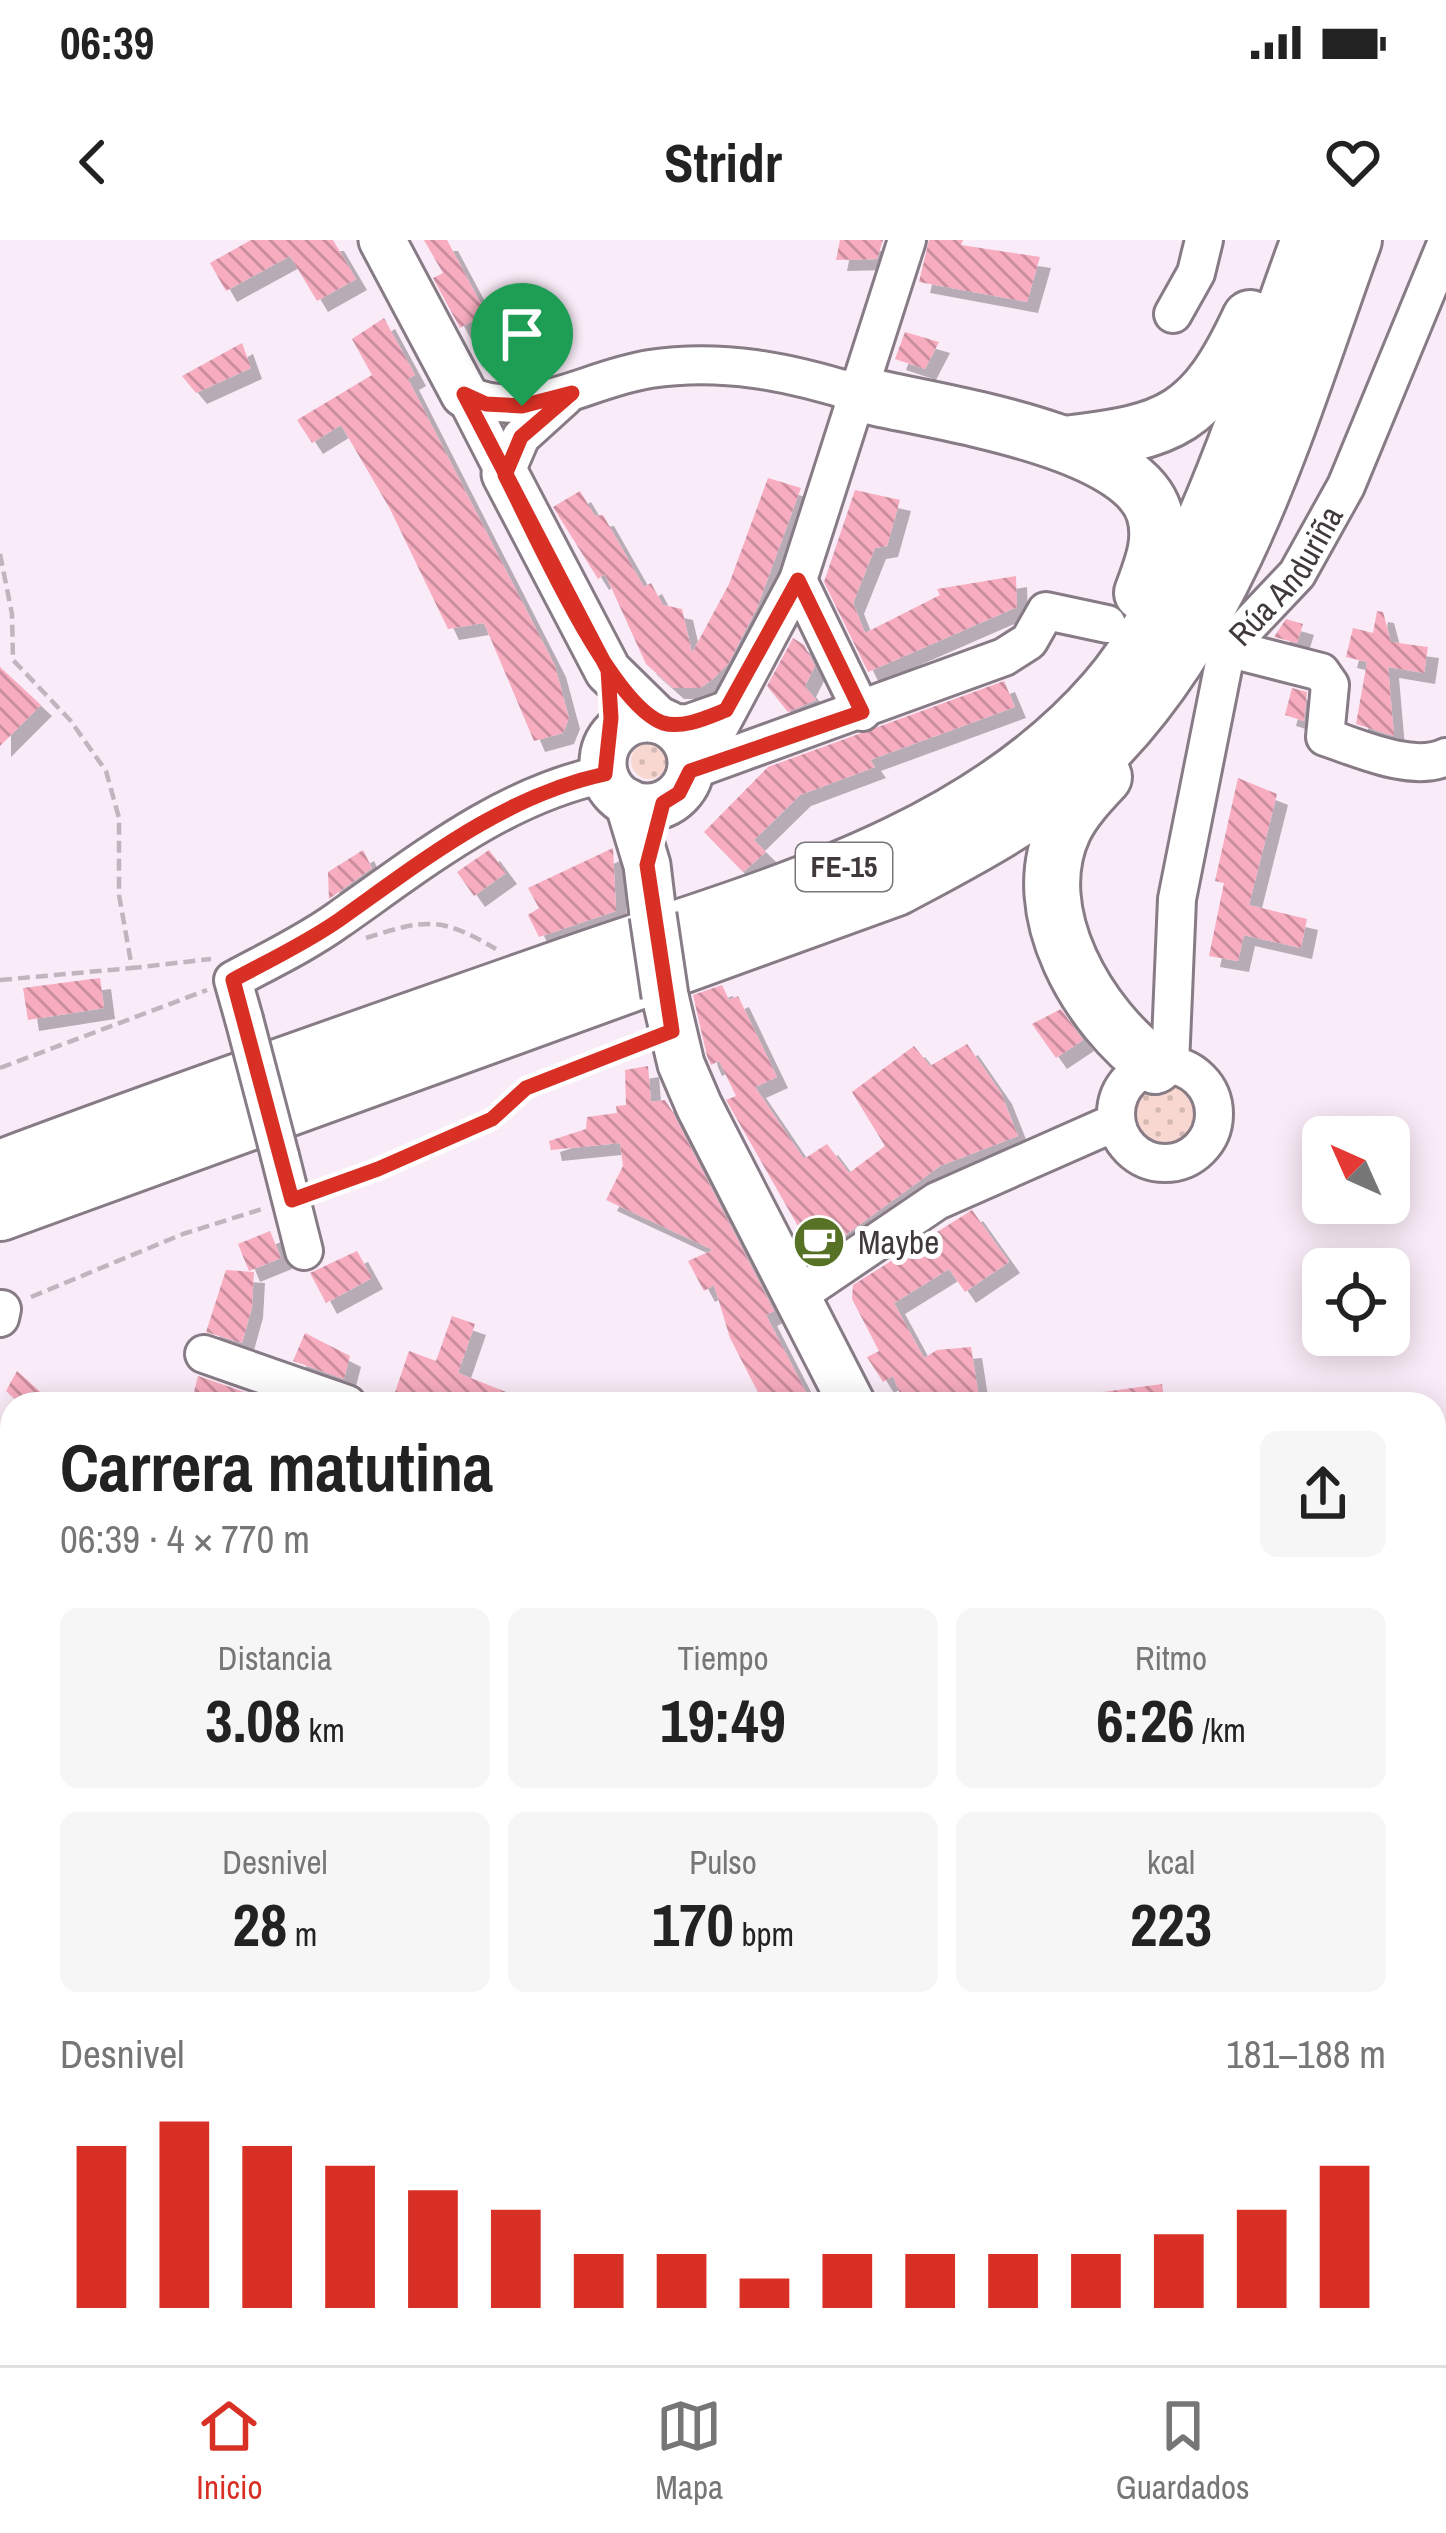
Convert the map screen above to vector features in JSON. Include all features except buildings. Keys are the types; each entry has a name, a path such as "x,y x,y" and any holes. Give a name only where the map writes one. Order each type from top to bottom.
{"highway":[{"path":"1064,444 1135,436 1171,423 1210,390 1232,357 1285,240"},
{"name":"FE-15","path":"0,1168 906,841 1013,776 1106,691 1141,640 1224,469 1309,240"},
{"name":"FE-15","path":"0,1213 896,888 990,838 1100,754 1169,667 1226,569 1354,240"},
{"path":"1162,1066 1128,1043 1064,948 1054,871 1063,831 1172,696 1216,622 1261,514 1299,389"},
{"path":"859,394 1064,444 1135,483 1153,507 1155,561 1114,644 1047,726 906,841"}],"main road":[{"path":"382,240 464,394"},
{"path":"505,475 608,670 648,776"},
{"path":"608,670 662,722"},
{"path":"662,722 639,719 648,776 647,865 668,1013 708,1125 800,1294 846,1392"}],"street":[{"path":"648,776 711,742 798,580 907,240"},
{"path":"1173,314 1196,272 1204,240"},
{"name":"Rúa Anduriña","path":"1162,1066 1177,899 1227,648 1297,574 1346,486 1446,244"},
{"path":"464,394 504,406 572,393 623,374 690,364 776,372 859,394"},
{"path":"505,475 521,437 572,393"},
{"path":"464,394 505,475"},
{"path":"798,580 862,712"},
{"path":"304,1251 227,969 335,923 420,858 483,822 862,712 1004,657 1029,641 1046,610 1107,624"},
{"path":"1227,648 1321,672 1330,685 1325,737 1376,754 1433,763 1446,757"},
{"path":"662,722 689,723 726,710"},
{"path":"1162,1066 1198,1078 1214,1107 1213,1125 1196,1153 1181,1161 1147,1161 1122,1139 1116,1122 1116,1108 1129,1081 1162,1066"},
{"path":"800,1294 937,1201 1116,1122"},
{"path":"204,1354 293,1392"}],"path":[{"path":"0,554 12,614 13,660 50,697 106,771 119,818 119,895 132,968"},
{"path":"359,940 422,921 464,930 498,950"},
{"path":"0,980 132,968 227,969"},
{"path":"0,1068 227,969"},
{"path":"1,1313 182,1234 378,1169 492,1119 526,1088 668,1013"}],"shaded area":[{"path":"649,743 662,748 667,761 662,774 649,779 636,774 631,761 636,748"},
{"path":"1167,1084 1190,1094 1200,1117 1190,1140 1167,1150 1144,1140 1134,1117 1144,1094"}],"place":[{"name":"Maybe","path":"819,1242"}],"route":[{"path":"522,406 486,404 464,394 505,475 608,670 611,718 605,774 483,822 420,858 335,923 233,980 292,1200 492,1119 526,1088 672,1031 647,865 663,803 679,793 690,771 862,712 798,580 726,710 689,723 666,724 642,706 608,670 554,568 505,475 521,437 542,413 572,393 522,406"}]}
